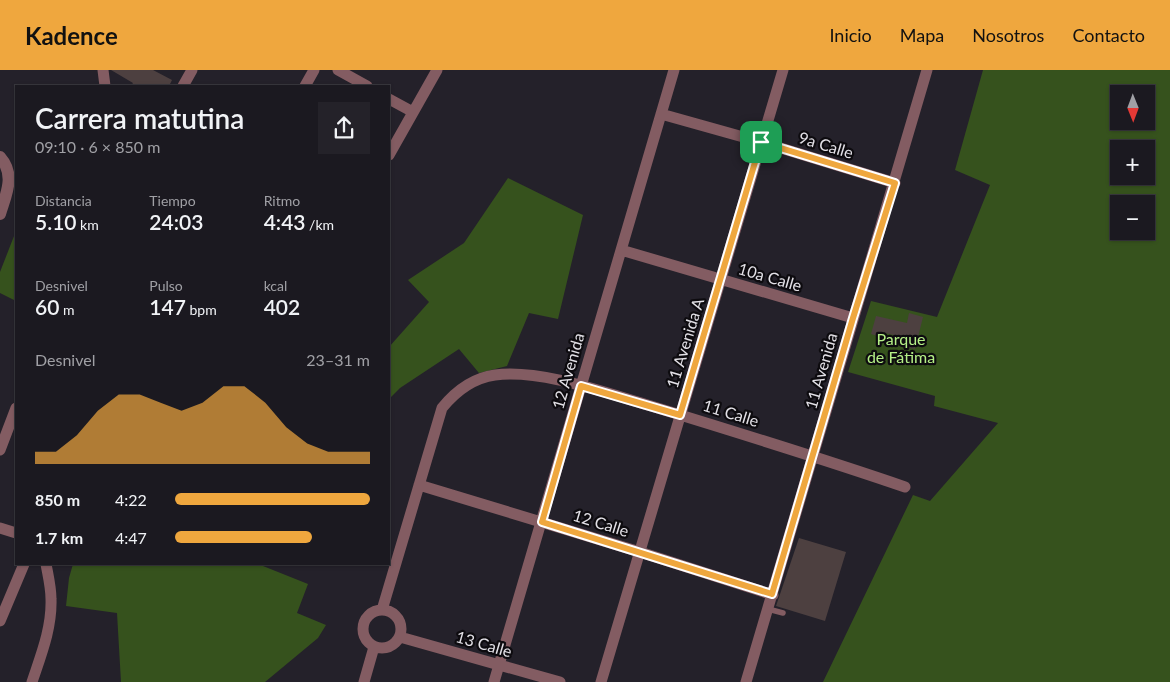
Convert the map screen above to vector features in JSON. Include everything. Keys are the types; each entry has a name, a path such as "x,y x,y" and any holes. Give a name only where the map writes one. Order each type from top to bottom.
{"street":[{"path":"103,70 104,85"},
{"path":"184,85 192,70"},
{"path":"306,85 314,70"},
{"path":"338,70 365,85"},
{"path":"390,154 437,70"},
{"name":"12 Avenida","path":"494,682 674,70"},
{"name":"11 Avenida A","path":"600,682 722,280 783,70"},
{"name":"11 Avenida","path":"746,682 928,70"},
{"path":"390,100 413,112"},
{"name":"9a Calle","path":"661,114 895,183"},
{"path":"0,157 8,170 10,180 0,214"},
{"name":"10a Calle","path":"621,250 853,318"},
{"name":"11 Calle","path":"382,610 442,408 464,386 494,375 522,374 581,386 813,455 905,486"},
{"path":"0,450 15,411"},
{"name":"12 Calle","path":"419,485 772,594"},
{"path":"0,528 15,534"},
{"path":"0,621 24,565"},
{"path":"32,682 46,642 49,621 51,598 46,565"},
{"path":"382,610 388,611 398,619 401,630 400,637 388,648 374,647 369,644 363,634 363,622 371,613 382,610"},
{"name":"13 Calle","path":"400,637 560,682"},
{"path":"364,682 374,647"}],"lane":[{"path":"768,609 783,613"}],"green space":[{"name":"Parque de Fátima","path":"983,70 1170,70 1170,682 823,682 913,495 930,501 998,423 934,406 935,396 848,372 871,301 937,317 990,185 955,170"},
{"path":"508,178 583,215 558,319 529,313 507,366 479,373 459,349 400,388 390,398 390,346 429,302 408,280 464,243"},
{"path":"15,234 15,300 0,293 0,272"},
{"path":"73,565 260,565 308,584 297,613 326,625 318,638 265,682 121,682 117,613 66,606 69,578"}],"building":[{"path":"111,70 153,70 172,80 170,85 132,85 133,83"},
{"path":"909,313 923,317 915,349 900,346 902,337 885,333 884,338 871,334 876,316 907,323"},
{"path":"799,538 846,552 825,621 776,606"}],"route":[{"path":"761,142 895,183 853,318 772,594 542,522 581,386 680,415 722,280 761,142"}]}
